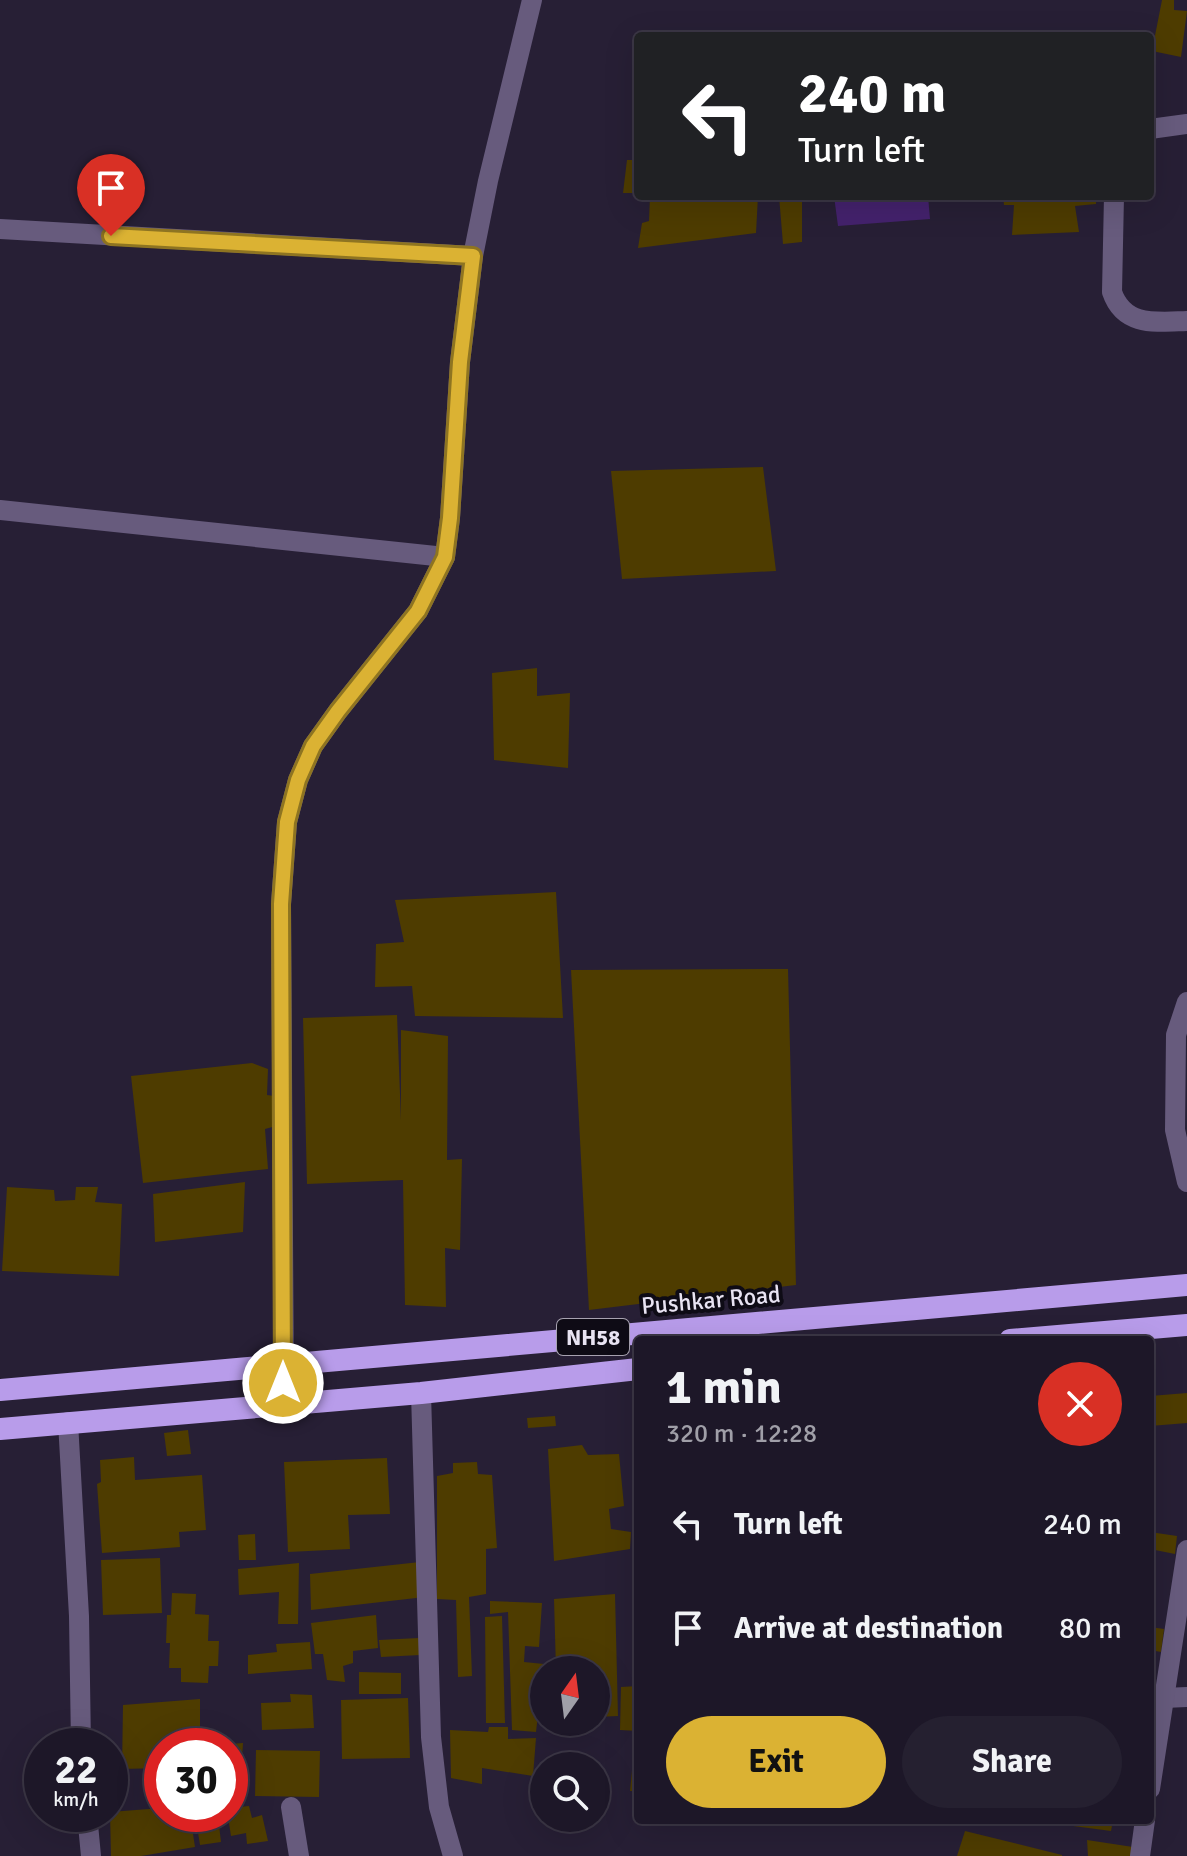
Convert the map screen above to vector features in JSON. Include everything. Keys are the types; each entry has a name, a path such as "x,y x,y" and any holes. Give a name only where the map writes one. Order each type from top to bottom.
{"highway":[{"name":"Pushkar Road","path":"0,1390 1187,1285"},
{"path":"1057,1336 1187,1325"},
{"name":"NH58","path":"0,1429 421,1393 634,1369"}],"street":[{"path":"284,1403 281,904 287,822 298,780 313,746 418,611 445,557 460,362 473,256 532,0"},
{"path":"1154,128 1187,124"},
{"path":"1114,200 1112,292 1117,307 1130,317 1153,322 1187,321"},
{"path":"0,229 473,256"},
{"path":"0,510 445,557"},
{"path":"1187,1002 1176,1035 1175,1130 1187,1182"},
{"path":"421,1393 431,1737 439,1807 453,1856"},
{"path":"68,1422 79,1616 81,1728"},
{"path":"1154,1763 1187,1550"},
{"path":"1164,1698 1187,1697"},
{"path":"291,1807 299,1856"},
{"path":"1140,1856 1144,1824"},
{"path":"89,1832 91,1856"}],"shaded area":[{"path":"835,200 928,200 930,219 838,226"}],"building":[{"path":"1162,0 1174,0 1174,10 1187,11 1181,57 1154,51"},
{"path":"627,160 634,160 634,193 623,193"},
{"path":"650,200 758,200 756,233 638,248 642,223 649,221"},
{"path":"779,200 802,200 802,242 783,244"},
{"path":"1003,200 1096,200 1096,204 1075,206 1079,232 1012,235 1014,205 1004,205"},
{"path":"763,467 776,571 622,579 611,471"},
{"path":"537,668 537,696 570,693 568,768 494,760 492,673"},
{"path":"556,892 563,1018 415,1016 412,986 375,987 376,944 404,942 395,900"},
{"path":"788,969 796,1285 589,1310 571,970"},
{"path":"397,1015 401,1120 401,1030 448,1036 447,1160 462,1159 460,1250 445,1248 446,1307 405,1305 403,1180 307,1184 303,1018"},
{"path":"252,1063 268,1069 267,1095 274,1096 276,1126 265,1129 268,1169 143,1183 131,1076"},
{"path":"245,1182 243,1232 155,1242 153,1194"},
{"path":"7,1187 54,1190 55,1201 75,1200 76,1187 98,1187 95,1202 122,1204 119,1276 2,1271"},
{"path":"1187,1393 1187,1423 1154,1426 1154,1396"},
{"path":"555,1416 556,1426 528,1428 527,1418"},
{"path":"188,1430 191,1454 167,1456 164,1433"},
{"path":"582,1445 588,1455 619,1454 624,1506 609,1509 611,1529 631,1532 630,1549 554,1561 548,1449"},
{"path":"134,1457 135,1480 202,1475 206,1530 179,1532 180,1547 102,1553 97,1484 101,1482 100,1460"},
{"path":"387,1458 390,1514 348,1515 350,1549 288,1552 284,1462"},
{"path":"477,1462 478,1474 492,1475 497,1548 486,1549 486,1594 469,1597 472,1676 458,1677 456,1600 437,1599 437,1476 453,1473 453,1463"},
{"path":"1154,1533 1177,1536 1175,1554 1154,1550"},
{"path":"255,1534 256,1560 239,1560 238,1535"},
{"path":"160,1558 162,1613 103,1615 101,1560"},
{"path":"420,1562 425,1597 311,1610 310,1574"},
{"path":"299,1563 298,1624 278,1624 279,1592 239,1595 238,1569"},
{"path":"172,1593 196,1594 195,1614 209,1615 208,1641 219,1641 218,1666 209,1666 208,1683 181,1682 181,1668 169,1668 167,1615 171,1615"},
{"path":"615,1594 618,1716 610,1716 610,1656 556,1656 554,1599"},
{"path":"490,1601 542,1603 539,1647 525,1646 524,1662 530,1663 530,1732 512,1730 508,1612 490,1614"},
{"path":"376,1615 378,1648 353,1651 353,1663 343,1666 345,1682 327,1680 323,1654 315,1654 311,1623"},
{"path":"502,1616 505,1723 486,1723 485,1617"},
{"path":"1154,1628 1164,1629 1161,1652 1154,1651"},
{"path":"419,1638 420,1655 381,1657 379,1640"},
{"path":"310,1642 312,1669 248,1674 248,1655 277,1652 276,1644"},
{"path":"359,1672 401,1673 401,1694 359,1694"},
{"path":"634,1686 634,1731 620,1730 621,1687"},
{"path":"290,1694 312,1695 314,1728 262,1730 261,1703 291,1702"},
{"path":"408,1698 410,1758 342,1759 341,1700"},
{"path":"200,1699 200,1728 144,1728 144,1768 128,1769 128,1728 123,1728 123,1705"},
{"path":"489,1727 508,1727 508,1739 536,1738 535,1752 530,1752 530,1776 482,1768 482,1784 451,1778 450,1730 488,1732"},
{"path":"256,1750 320,1751 319,1797 255,1796"},
{"path":"634,1750 634,1791 630,1791"},
{"path":"248,1806 252,1818 262,1815 268,1841 247,1844 246,1833 231,1836 230,1832 248,1832"},
{"path":"144,1809 144,1832 193,1832 195,1847 141,1856 111,1856 110,1832 128,1832 128,1811"},
{"path":"1058,1824 1112,1824 1111,1831"},
{"path":"965,1831 1062,1855 1062,1856 957,1856"},
{"path":"198,1832 220,1832 221,1842 200,1845"},
{"path":"1087,1840 1133,1847 1132,1856 1088,1856"}],"route":[{"path":"111,236 473,256 460,362 445,557 418,611 313,746 298,780 287,822 281,904 283,1383"}]}
